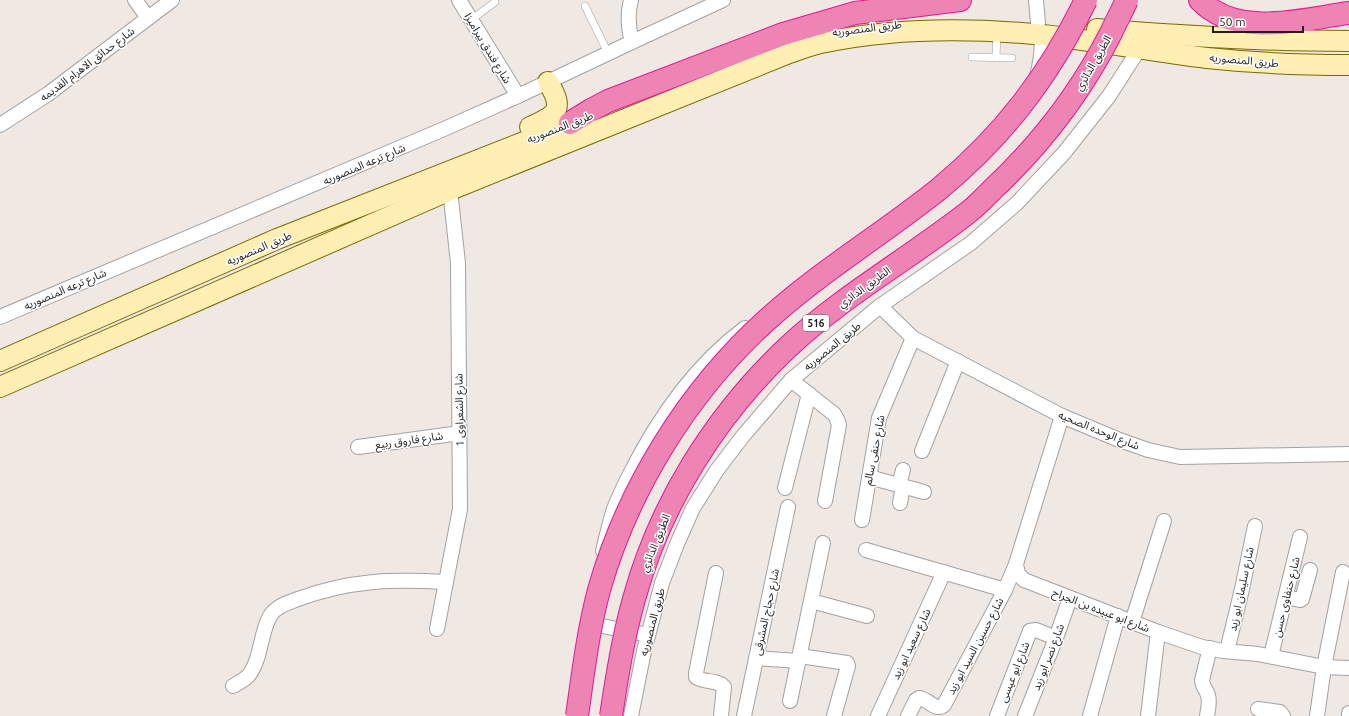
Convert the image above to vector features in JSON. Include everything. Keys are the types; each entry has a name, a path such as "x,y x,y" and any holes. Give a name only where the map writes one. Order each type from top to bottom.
{"highway":[{"path":"570,123 608,101 783,34 855,13 960,0"},
{"path":"577,716 589,634 600,590 612,553 636,497 653,463 677,423 710,380 735,351 768,318 804,289 937,190 969,162 999,132 1026,100 1050,66 1072,29 1086,0"},
{"name":"الطريق الدائري","path":"611,716 623,644 634,598 652,546 671,503 696,459 726,415 758,377 787,348 820,320 968,213 1006,177 1042,138 1074,96 1100,53 1127,0"},
{"path":"1200,0 1218,13 1235,20 1254,22 1295,22 1349,13"}],"main road":[{"name":"طريق المنصوريه","path":"6,359 277,239 467,163 570,123 790,44 846,29 875,25 945,21 1040,29 1144,41 1349,41"},
{"name":"طريق المنصوريه","path":"0,387 450,190 782,56 825,42 854,37 998,26"},
{"name":"طريق المنصوريه","path":"1144,41 1209,58 1275,63 1349,65"},
{"path":"467,163 487,147 508,136 546,120 556,112 558,105 548,82"},
{"path":"6,359 21,378"}],"street":[{"path":"135,0 148,18"},
{"name":"شارع حدائق الاهرام القديمه","path":"0,125 48,94 172,0"},
{"name":"شارع فندق بيراميزا","path":"459,0 518,96"},
{"path":"631,0 628,23 632,42"},
{"name":"شارع ترعه المنصوريه","path":"0,317 390,153 518,96 723,0"},
{"path":"587,716 603,551 613,511 635,463 645,446 678,395 714,354 735,336 956,169 1020,107 1036,80 1040,66 1042,50 1036,0"},
{"name":"طريق المنصوريه","path":"631,716 648,635 662,583 677,544 694,508 717,470 743,436 790,380 880,306 972,243 1017,203 1064,153 1109,96 1144,41"},
{"name":"شارع الشعراوى 1","path":"437,629 460,509 458,263 450,190"},
{"name":"شارع الوحده الصحيه","path":"880,306 913,338 1062,416 1142,448 1180,456 1349,454"},
{"name":"شارع حنفى سالم","path":"862,520 879,418 913,338"},
{"path":"922,451 958,362"},
{"path":"790,380 834,414 839,425 825,501"},
{"path":"785,488 809,394"},
{"path":"1016,564 1062,416"},
{"name":"شارع فاروق ربيع","path":"358,447 460,433"},
{"path":"900,503 903,470"},
{"path":"869,477 924,492"},
{"name":"شارع حجاج المشرقى","path":"744,716 788,507"},
{"path":"1132,622 1164,521"},
{"name":"شارع سليمان ابو زيد","path":"1227,651 1255,526"},
{"name":"شارع حنفاوى حسن","path":"1272,656 1300,537"},
{"path":"790,701 823,543"},
{"path":"866,550 1004,590"},
{"name":"شارع حسين السيد ابو زيد","path":"908,716 916,700 919,698 922,698 937,708 944,705 1016,564"},
{"name":"شارع ابو عبيده بن الجراح","path":"1016,564 1018,574 1024,580 1158,632 1210,648 1272,656 1324,667 1349,668"},
{"path":"1286,597 1300,600 1302,599 1310,570"},
{"name":"شارع سعيد ابو زيد","path":"878,716 944,572"},
{"path":"1317,716 1324,667 1342,572"},
{"path":"716,573 696,673 698,678 719,683 724,687 721,716"},
{"path":"233,686 245,679 252,670 269,618 274,610 280,606 316,593 367,582 446,582"},
{"name":"شارع نصر ابو زيد","path":"1025,716 1070,598"},
{"path":"811,602 867,616"},
{"path":"1090,716 1118,616"},
{"path":"596,626 648,635"},
{"name":"شارع ابو عيسى","path":"997,716 1030,631 1036,630 1056,638"},
{"path":"1148,716 1158,632"},
{"path":"1207,716 1209,696 1202,685 1202,680 1210,648"},
{"path":"756,658 799,658 847,663 848,666 834,716"},
{"path":"1258,709 1280,712 1283,716"}],"lane":[{"path":"471,20 495,2"},
{"path":"584,6 608,53"},
{"path":"996,58 998,26"},
{"path":"972,56 1012,58"}]}
